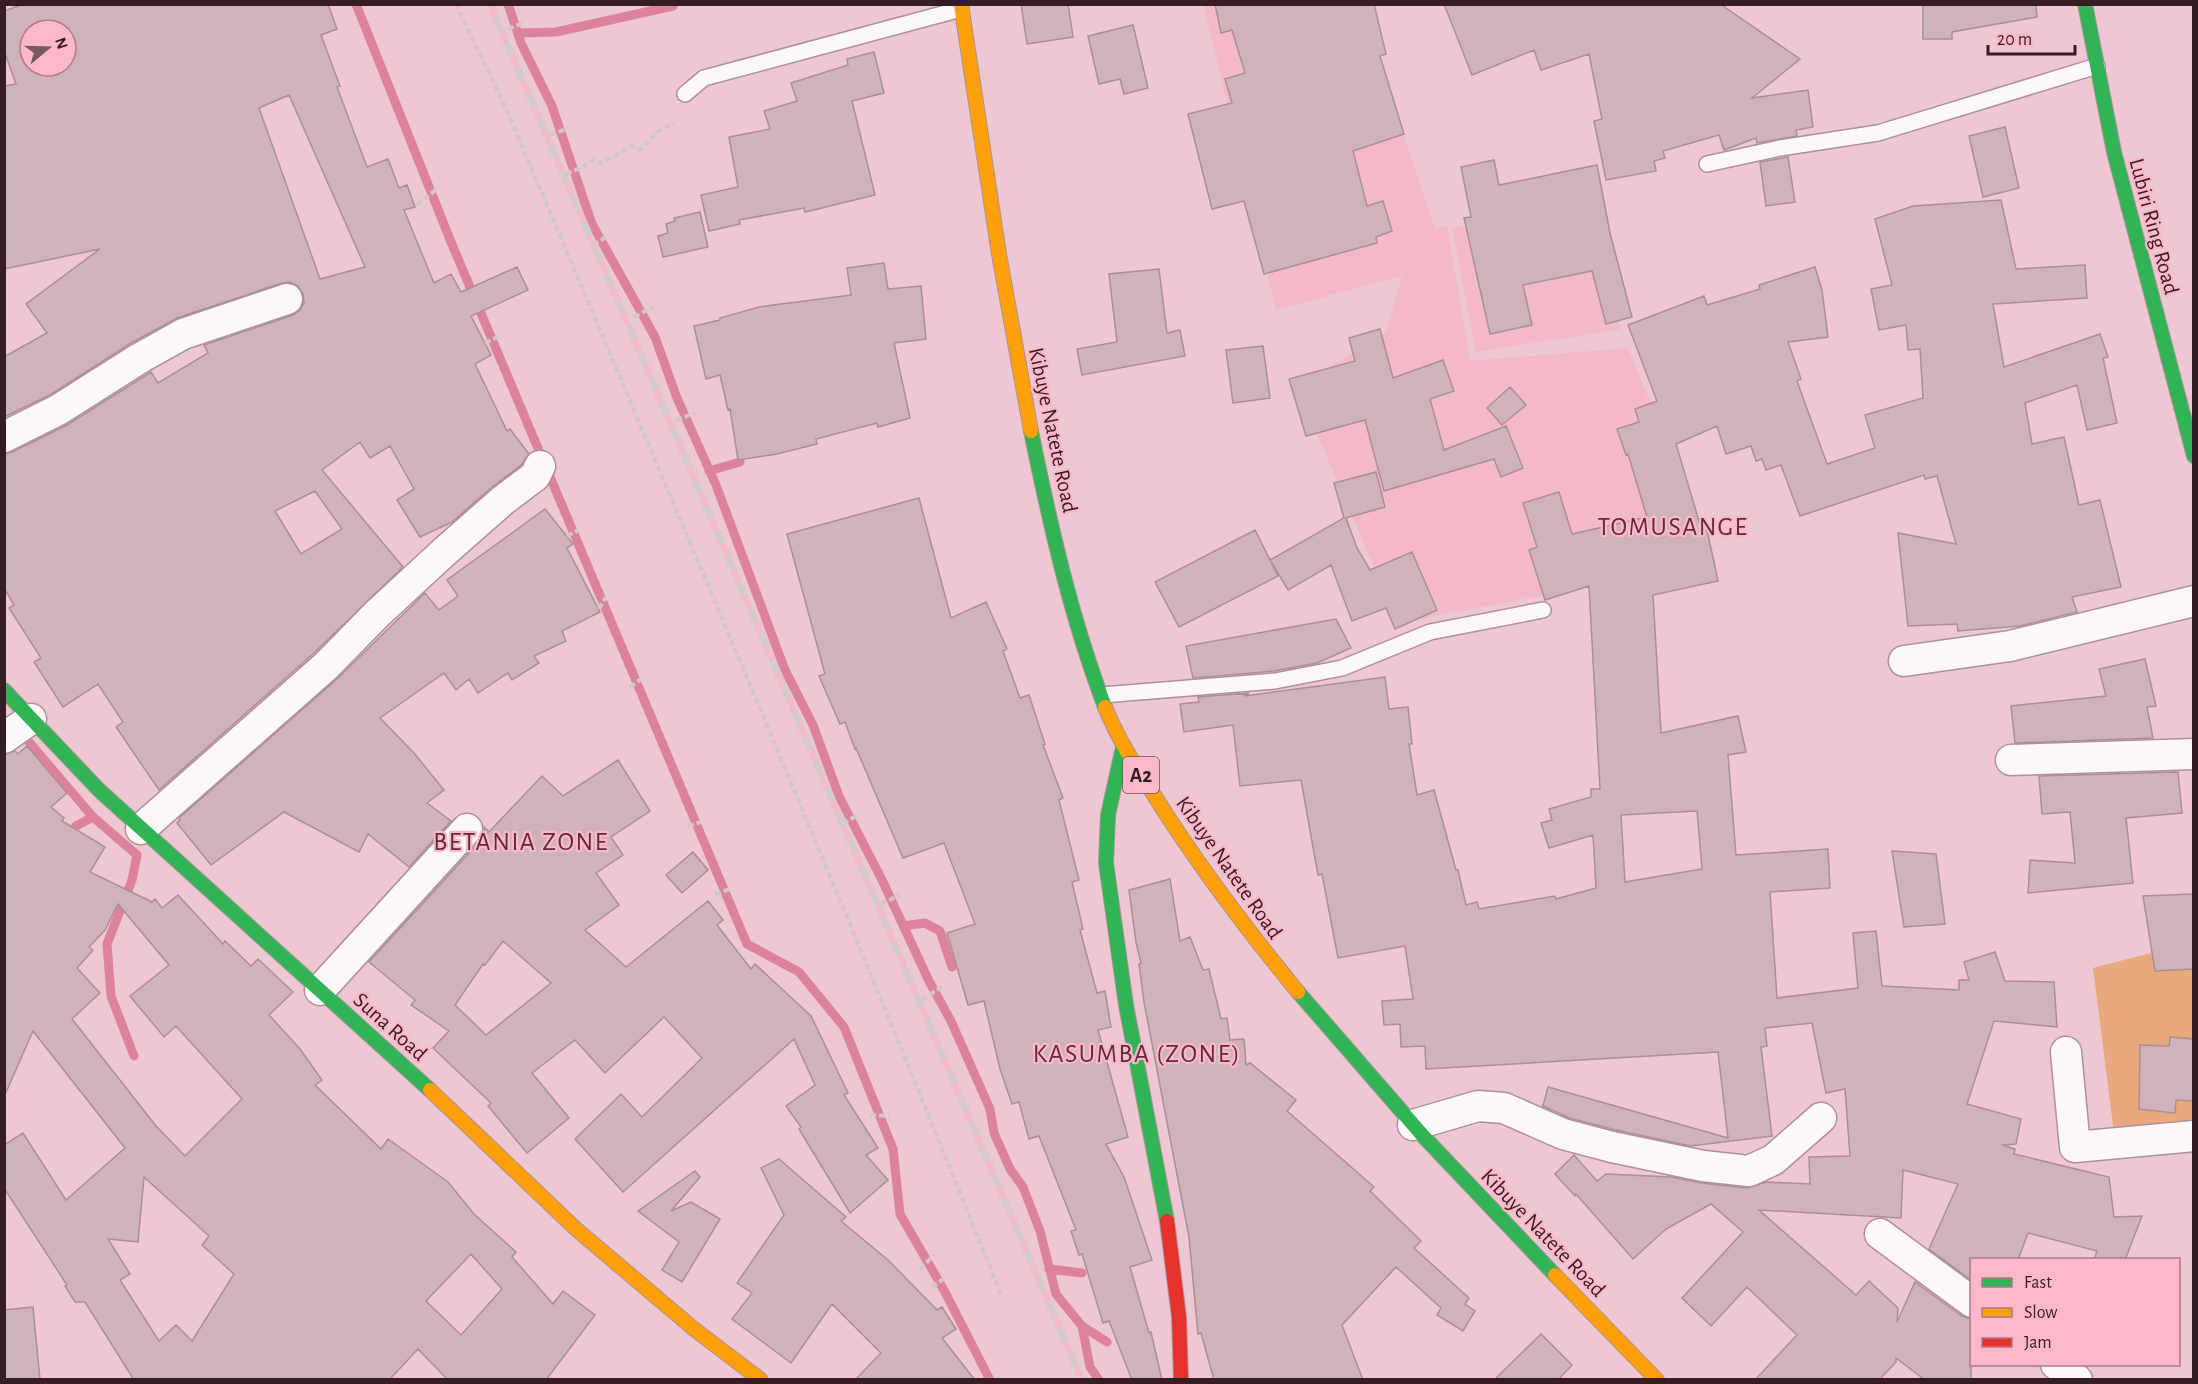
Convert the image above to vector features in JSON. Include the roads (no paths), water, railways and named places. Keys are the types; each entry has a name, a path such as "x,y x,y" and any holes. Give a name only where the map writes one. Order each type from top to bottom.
{"main road":[{"name":"Lubiri Ring Road","path":"2085,4 2114,152 2193,456"},
{"name":"Kibuye Natete Road","path":"961,7 990,201 1028,419 1071,608 1123,747 1181,837 1249,933 1413,1125 1657,1380"},
{"name":"Suna Road","path":"4,690 99,790 482,1138 576,1229 694,1329 761,1380"},
{"path":"1123,747 1108,815 1106,863 1126,1005 1171,1240 1179,1317 1181,1380"}],"street":[{"path":"4,437 58,410 140,358 183,334 287,299"},
{"path":"141,829 326,666 377,614 443,553 502,501 535,476 540,466"},
{"path":"1904,661 2010,646 2193,601"},
{"path":"4,738 31,719"},
{"path":"2011,760 2193,754"},
{"path":"320,990 468,829"},
{"path":"2066,1052 2075,1147 2193,1136"},
{"path":"1413,1125 1478,1106 1504,1108 1563,1134 1612,1147 1703,1166 1749,1171 1773,1160 1821,1118"},
{"path":"1880,1234 1970,1301"},
{"path":"2057,1366 2077,1380"}],"lane":[{"path":"685,94 704,78 961,7"},
{"path":"1707,164 1780,148 1878,133 2097,66"},
{"path":"1102,695 1275,681 1342,668 1430,632 1543,610"}],"waterway":[{"path":"356,4 451,242 747,944 799,972 844,1027 893,1149 900,1214 945,1292 990,1380"},
{"path":"508,4 521,43 552,106 592,224 655,337 677,398 716,485 785,670 813,725 839,796 883,882 929,981 951,1021 990,1109 994,1133 1010,1169 1023,1187 1040,1231 1056,1294 1082,1326 1107,1342"},
{"path":"518,33 556,32 673,6"},
{"path":"709,471 740,462"},
{"path":"29,742 93,817 137,855 132,880 107,944 111,996 134,1056"},
{"path":"67,837 76,826 93,817"},
{"path":"903,926 925,923 940,931 952,967"},
{"path":"1049,1269 1082,1273"},
{"path":"1082,1326 1090,1367 1099,1380"}],"railway":[{"path":"490,4 1082,1380"}],"district":[{"name":"TOMUSANGE","path":"1673,526"},
{"name":"BETANIA ZONE","path":"521,841"},
{"name":"KASUMBA (ZONE)","path":"1137,1053"}]}
